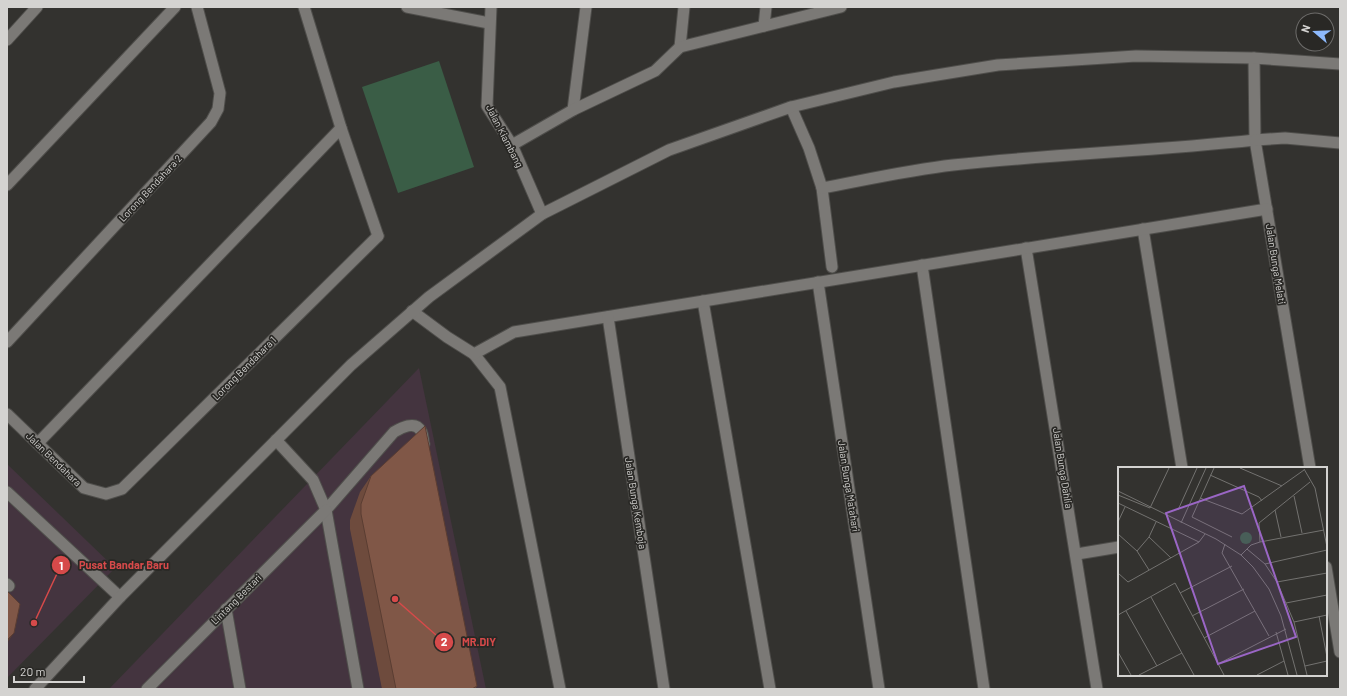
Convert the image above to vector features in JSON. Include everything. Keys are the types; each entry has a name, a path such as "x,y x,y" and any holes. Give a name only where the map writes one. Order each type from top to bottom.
{"street":[{"path":"7,40 37,7"},
{"path":"7,185 176,7"},
{"name":"Lorong Bendahara 2","path":"7,342 211,122 218,109 220,93 197,7"},
{"path":"38,443 341,128 304,7"},
{"path":"407,7 489,23"},
{"name":"Jalan Kiambang","path":"491,7 489,23 487,106 512,145 542,214"},
{"path":"573,110 586,7"},
{"path":"680,47 684,7"},
{"path":"764,26 766,7"},
{"path":"512,145 573,110 656,71 680,47 841,7"},
{"path":"35,689 120,597 350,365 412,311 542,214 669,150 791,107 894,82 998,65 1136,56 1254,58 1340,64"},
{"name":"Jalan Bunga Melati","path":"1254,58 1256,140 1310,467"},
{"path":"791,107 809,148 822,188 832,267"},
{"name":"Lorong Bendahara 1","path":"106,494 122,489 378,236 341,128"},
{"path":"822,188 951,165 1071,154 1189,147 1285,138 1340,143"},
{"path":"474,354 514,332 1267,209"},
{"path":"1143,229 1182,467"},
{"name":"Jalan Bunga Dahlia","path":"1026,248 1077,554 1097,689"},
{"path":"922,265 984,689"},
{"name":"Jalan Bunga Matahari","path":"818,282 879,689"},
{"path":"703,301 770,689"},
{"path":"412,311 447,337 474,354 500,387 560,689"},
{"name":"Jalan Bunga Kemboja","path":"608,316 664,689"},
{"name":"Jalan Bendahara","path":"7,414 84,488 106,494"},
{"name":"Lintang Bestari","path":"147,689 326,510 394,432 404,426 416,426 421,431 426,454"},
{"path":"276,440 313,480 326,510 358,689"},
{"path":"7,492 120,597"},
{"path":"1077,554 1118,546"},
{"path":"1327,572 1340,652"},
{"path":"226,609 240,689"}],"shaded area":[{"path":"419,368 486,689 109,689"},
{"path":"7,464 115,568 7,678"}],"green space":[{"path":"439,61 474,167 398,193 362,87"}],"building":[{"path":"425,426 477,686 472,689 396,689 361,514 361,504 371,476"},
{"path":"7,591 20,604 14,633 7,640"}],"place":[{"name":"MR.DIY","path":"395,599"},
{"name":"Pusat Bandar Baru","path":"34,623"}]}
